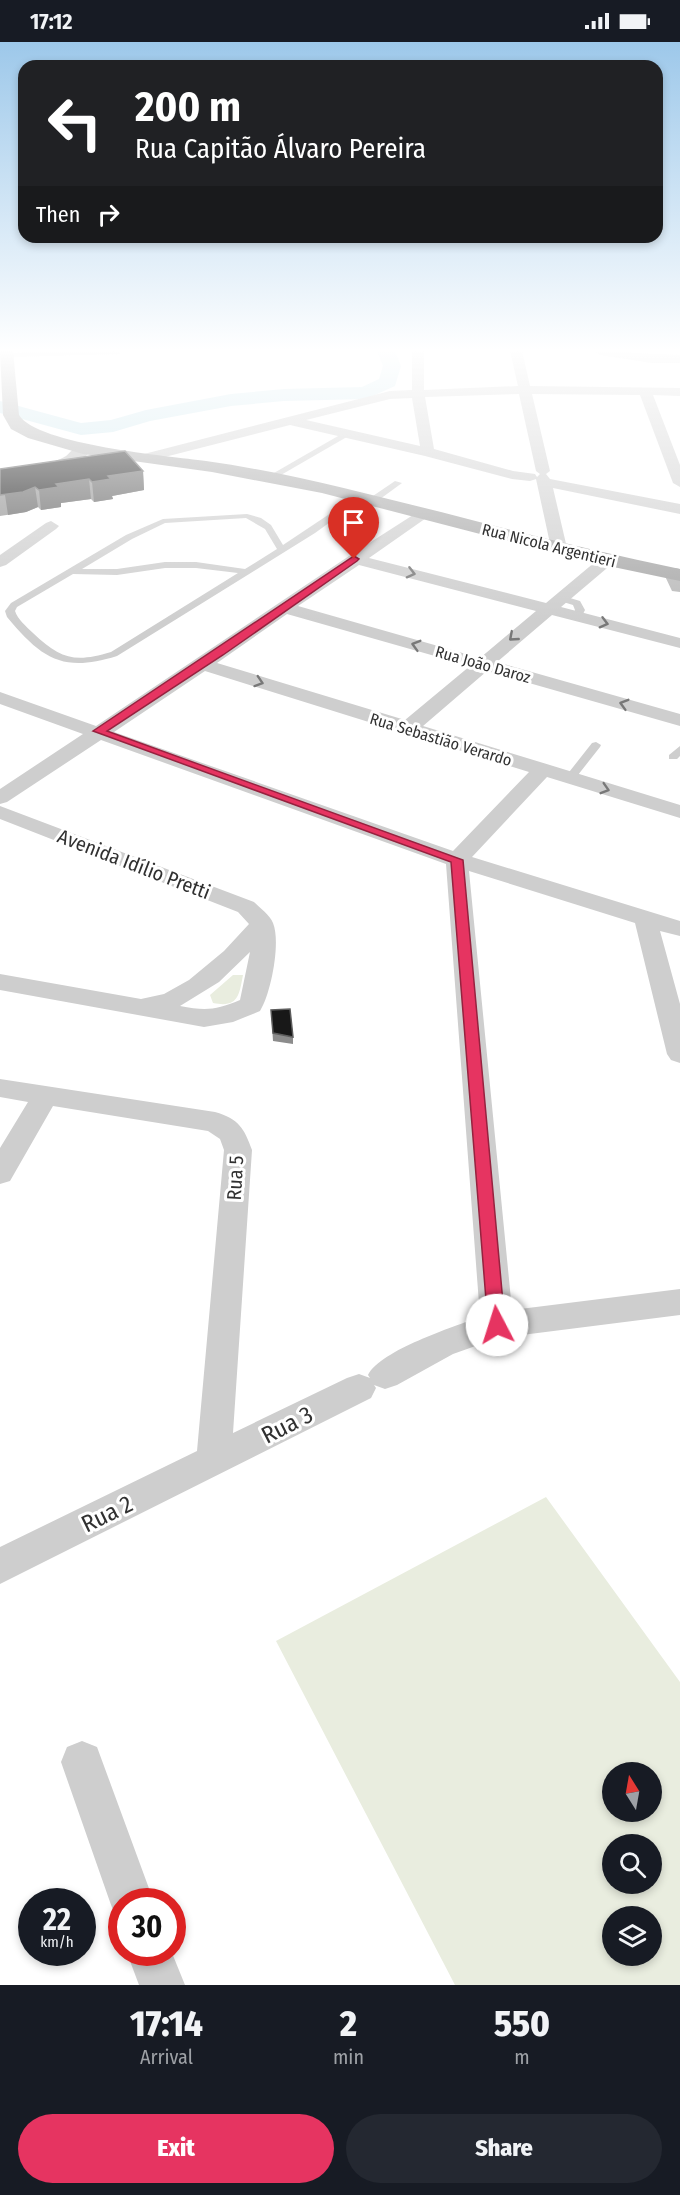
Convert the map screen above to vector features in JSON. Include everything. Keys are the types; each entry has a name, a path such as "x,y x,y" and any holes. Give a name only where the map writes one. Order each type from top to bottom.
{"main road":[{"name":"Rua Nicola Argentieri","path":"60,442 83,449 149,457 271,477 367,498 678,578"},
{"path":"83,449 71,461 48,468 86,460 104,452"}],"street":[{"path":"149,457 207,442"},
{"path":"382,442 498,471 680,510"},
{"path":"426,442 428,452"},
{"path":"532,442 539,478 560,549"},
{"path":"664,442 680,483"},
{"path":"0,798 203,664 424,513"},
{"path":"0,562 51,526"},
{"path":"354,559 554,603 578,616 680,643"},
{"path":"407,729 607,560"},
{"name":"Rua João Daroz","path":"285,608 680,720"},
{"name":"Rua Sebastião Verardo","path":"203,664 680,812"},
{"path":"0,698 99,731 457,860 680,929"},
{"path":"497,1325 457,860 542,770"},
{"name":"Avenida Idílio Pretti","path":"0,812 235,902 254,913 262,924"},
{"path":"645,917 680,1054"},
{"path":"141,1007 173,1000 205,981 247,942 262,924"},
{"path":"0,982 204,1019 224,1016 251,1005 261,968 262,924"},
{"path":"227,961 246,961 261,968"},
{"path":"205,981 200,990 204,1002 224,1016"},
{"name":"Rua 5","path":"0,1088 215,1122 232,1133 238,1150 214,1461"},
{"path":"0,1173 45,1096"},
{"name":"Rua 3","path":"214,1461 442,1344 497,1325 680,1302"},
{"name":"Rua 2","path":"0,1566 214,1461"},
{"path":"82,1762 127,1888"},
{"path":"155,1966 162,1985"}],"lane":[{"path":"271,477 334,442"},
{"path":"282,550 267,527 258,520 230,515 189,518 154,525 14,605 10,611 12,617 50,655 70,661 88,661 114,654 367,498 398,483"},
{"path":"73,571 117,572 165,565 196,565 246,572"},
{"path":"570,778 596,745"}],"shaded area":[{"path":"233,975 243,975 236,999 228,1004 213,1003 210,995"},
{"path":"546,1497 680,1682 680,1985 455,1985 276,1641"}],"building":[{"path":"125,451 143,471 108,476 111,479 92,482 89,479 56,484 59,487 39,490 35,487 23,492 0,495 0,469"},
{"path":"290,1009 293,1037 273,1033 271,1010"}],"route":[{"path":"354,559 219,653 99,731 457,860 497,1325"}]}
